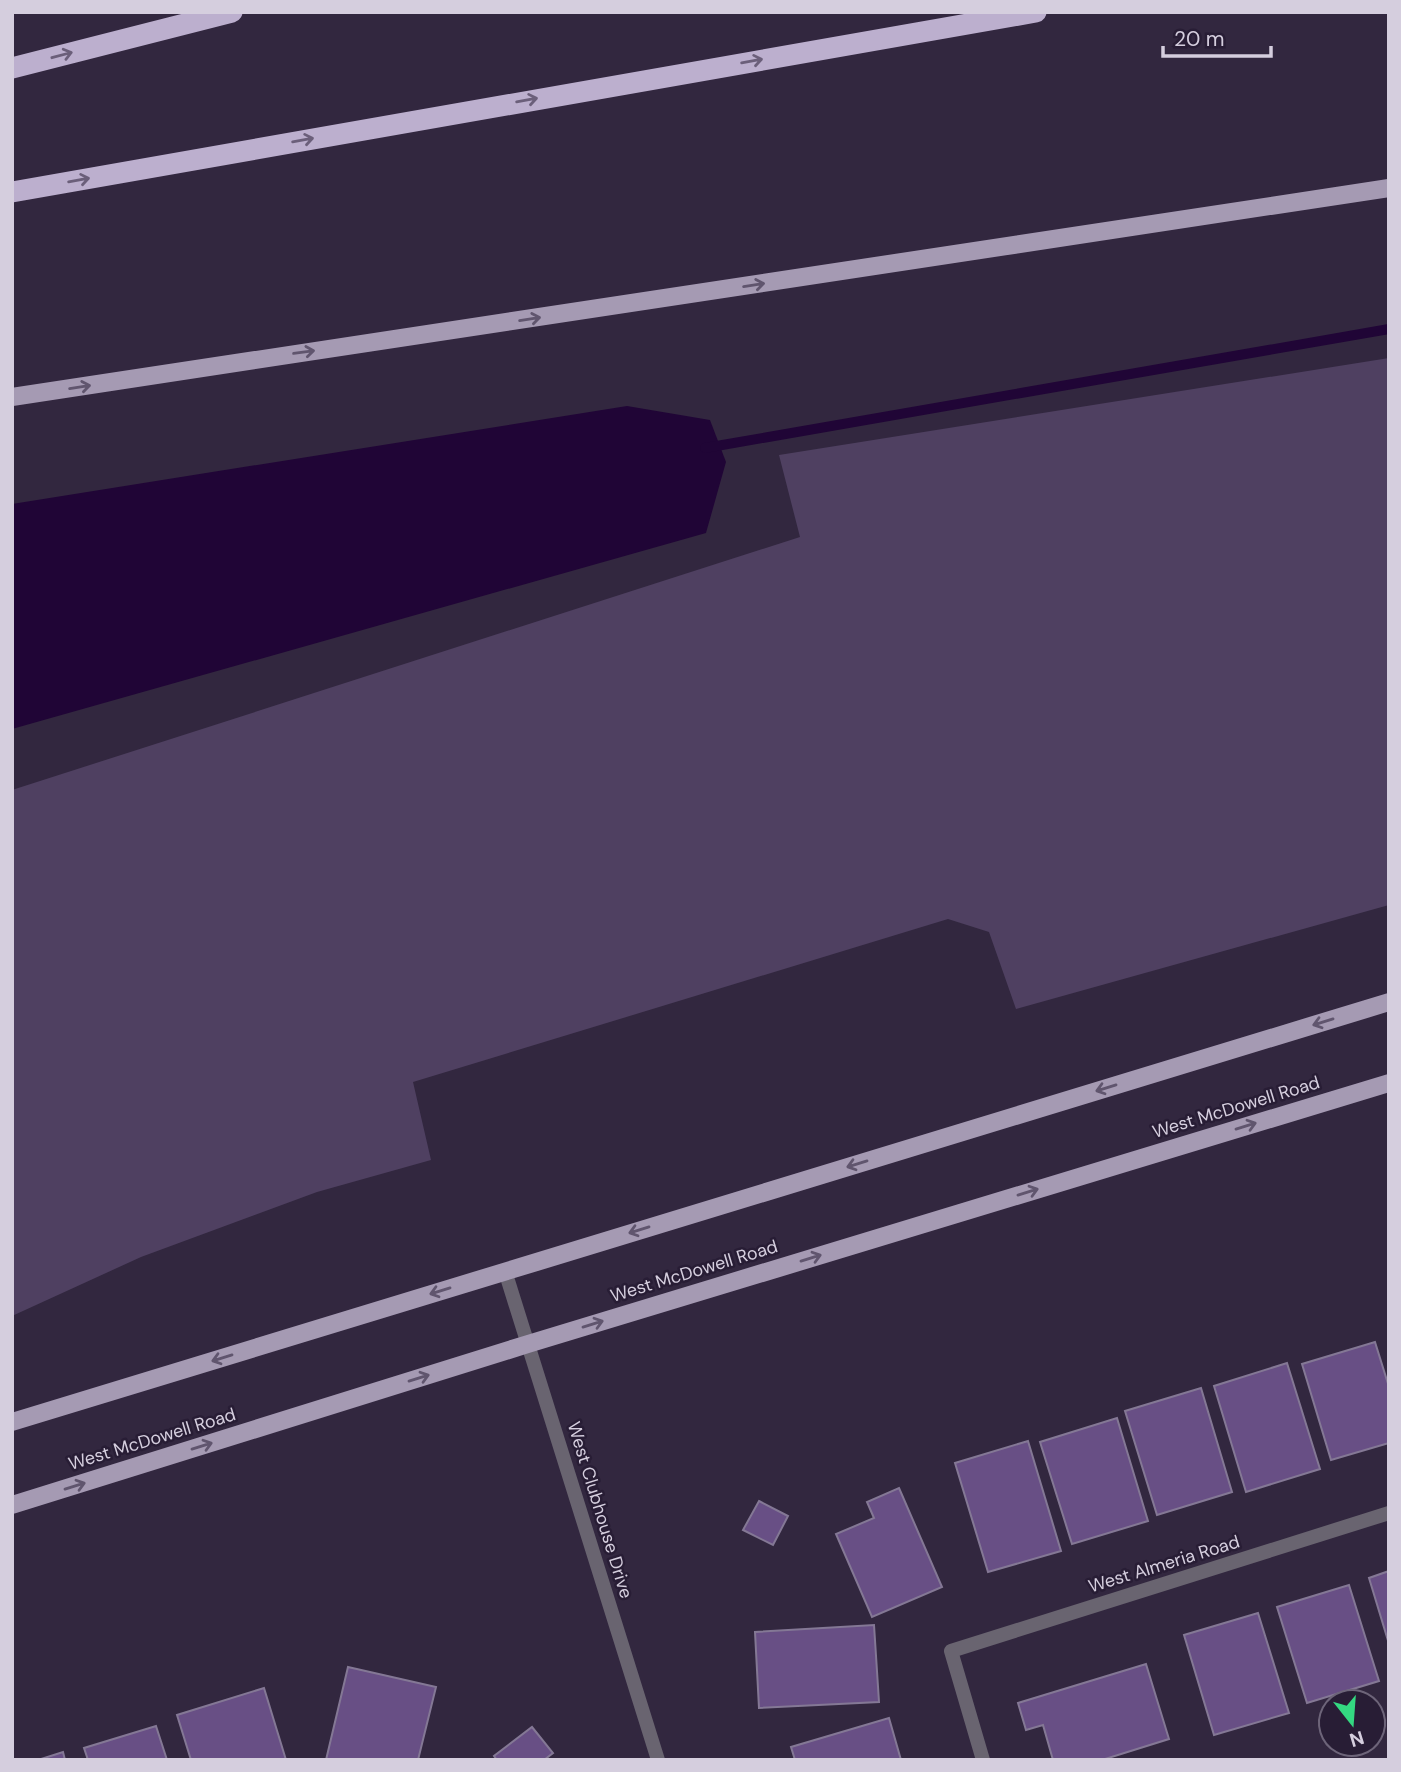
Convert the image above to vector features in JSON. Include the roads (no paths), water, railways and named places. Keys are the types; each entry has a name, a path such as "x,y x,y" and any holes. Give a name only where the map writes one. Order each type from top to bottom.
{"highway":[{"path":"12,68 232,12"},
{"path":"12,192 1036,12"}],"main road":[{"path":"12,397 1389,188"},
{"path":"12,1422 1389,1002"},
{"name":"West McDowell Road","path":"12,1505 527,1343 1389,1083"}],"street":[{"name":"West Clubhouse Drive","path":"505,1271 658,1760"},
{"name":"West Almeria Road","path":"983,1760 951,1651 1389,1513"}],"waterway":[{"path":"705,448 1389,329"}]}
